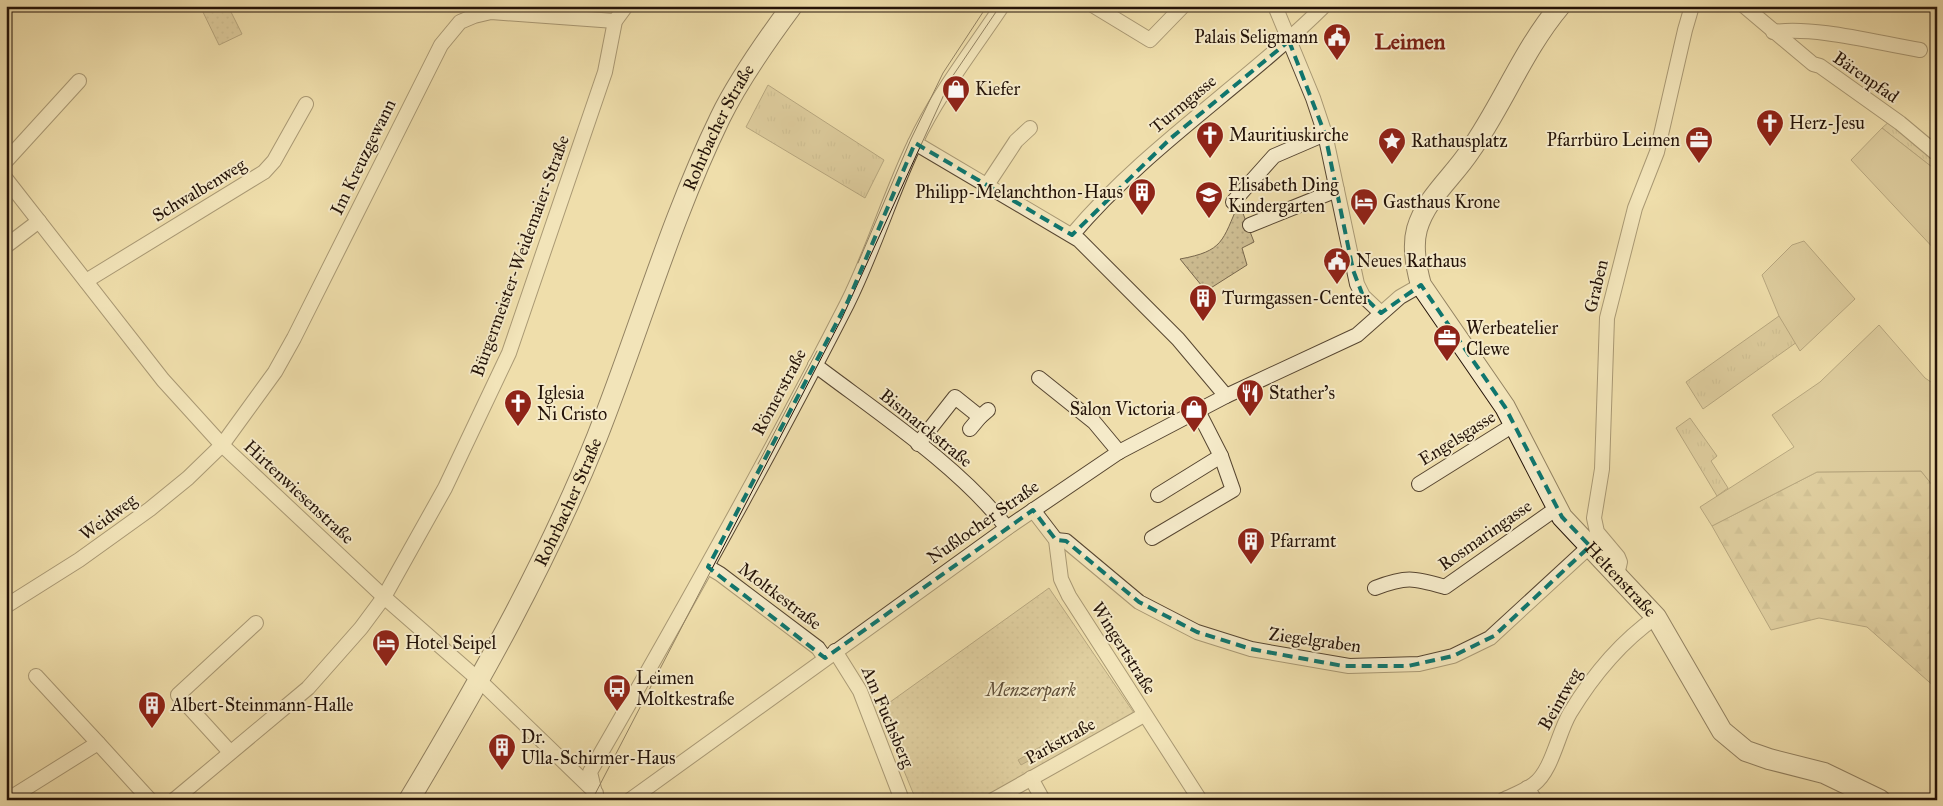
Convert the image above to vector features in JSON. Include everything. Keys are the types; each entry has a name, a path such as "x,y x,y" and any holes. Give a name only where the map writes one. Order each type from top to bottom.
{"street":[{"name":"Bürgermeister-Weidemaier-Straße","path":"174,800 308,688 361,628 384,597 444,488 509,353 605,72 614,21 626,6"},
{"name":"Rohrbacher Straße","path":"410,800 480,681 567,506 597,436 690,185 721,116 765,42 792,6"},
{"name":"Römerstraße","path":"598,796 590,772 708,568 816,365 848,301 915,143 937,102 1002,6"},
{"path":"1094,6 1150,40 1183,6"},
{"path":"1275,6 1325,134 1357,284 1363,296 1381,313"},
{"name":"Turmgasse","path":"1072,235 1090,213 1171,138 1289,41 1324,6"},
{"path":"1421,285 1416,267 1415,238 1422,217 1438,192 1470,152 1532,43 1560,6"},
{"name":"Graben","path":"1617,574 1620,562 1618,557 1597,532 1594,518 1602,469 1607,318 1635,208 1657,152 1687,19 1692,6"},
{"name":"Bärenpfad","path":"1744,6 1813,64 1820,66 1900,123 1937,154"},
{"name":"Im Kreuzgewann","path":"222,446 275,372 294,338 425,74 451,31 460,22 491,12 614,21"},
{"name":"Bärenpfad","path":"1773,32 1786,30 1826,34 1920,50"},
{"path":"6,161 79,81"},
{"name":"Schwalbenweg","path":"86,281 264,172 274,161 306,104"},
{"path":"987,185 1016,141 1030,128"},
{"path":"1233,202 1274,156 1325,134"},
{"path":"915,143 1072,235 1178,339 1226,396"},
{"name":"Hirtenwiesenstraße","path":"6,179 163,380 222,446 384,597 480,681 598,796"},
{"path":"1250,224 1337,190"},
{"path":"6,246 39,221"},
{"name":"Heltenstraße","path":"1421,285 1515,424 1557,508 1572,528 1656,617 1717,724 1736,745 1769,759 1824,773 1880,800"},
{"name":"Nußlocher Straße","path":"630,800 1007,528 1119,452 1226,396 1316,356 1357,335 1400,297 1421,285"},
{"name":"Bismarckstraße","path":"816,365 918,444 977,494 1007,528"},
{"path":"1039,378 1094,422 1119,452"},
{"path":"918,444 955,397 984,413 970,428"},
{"path":"1152,538 1233,490 1220,456 1198,412"},
{"name":"Engelsgasse","path":"1418,484 1515,424"},
{"name":"Weidweg","path":"6,606 80,560 150,509 188,478 222,446"},
{"path":"1158,495 1220,456"},
{"name":"Rosmaringasse","path":"1376,588 1394,580 1414,578 1445,587 1557,508"},
{"name":"Wingertstraße","path":"1033,510 1056,540 1064,586 1144,715 1200,800"},
{"name":"Ziegelgraben","path":"1056,540 1066,541 1139,602 1197,632 1251,650 1349,666 1419,664 1453,656 1483,642 1497,634 1590,546"},
{"name":"Moltkestraße","path":"708,568 720,574 830,655"},
{"name":"Beintweg","path":"1503,800 1531,794 1535,784 1544,773 1570,714 1600,669 1622,643 1656,617"},
{"path":"230,752 178,695 256,623"},
{"name":"Am Fuchsberg","path":"830,655 860,691 902,800"},
{"path":"36,676 150,800"},
{"name":"Parkstraße","path":"993,800 1144,715"},
{"path":"7,800 98,743"},
{"path":"1031,778 1043,800"}],"highlighted area":[{"path":"1289,41 1325,134 1353,270 1363,296 1381,313 1421,285 1505,407 1562,517 1590,546 1494,636 1453,656 1408,666 1343,666 1251,649 1197,632 1139,602 1066,541 1056,540 1033,510 825,658 708,567 848,301 915,143 1072,235 1171,138"}],"green space":[{"path":"200,6 228,6 242,34 219,45"},
{"path":"768,85 884,160 865,198 746,127"},
{"path":"1891,120 1937,151 1937,171 1882,128"},
{"path":"1882,128 1937,171 1937,252 1851,160"},
{"path":"1239,203 1254,242 1242,248 1247,265 1206,291 1180,259 1214,248 1229,227"},
{"path":"1804,241 1855,299 1800,351 1779,316 1762,275 1792,245"},
{"path":"1779,316 1797,342 1703,409 1686,382"},
{"path":"1879,325 1925,378 1937,386 1937,491 1921,471 1817,472 1712,526 1700,507 1794,447 1772,415 1820,382"},
{"path":"1690,418 1717,456 1711,461 1728,488 1717,496 1676,428"},
{"path":"1921,471 1937,491 1937,689 1867,627 1819,618 1771,630 1712,526 1817,472"},
{"name":"Menzerpark","path":"1049,588 1134,713 980,800 916,800 879,710"}],"water":[{"path":"1052,740 1055,746 1021,765 1018,760"}],"tram line":[{"path":"858,263 911,139 943,73 987,6"},
{"path":"592,800 842,318 952,77 1000,6"},
{"path":"758,464 817,351"}],"place":[{"name":"Palais Seligmann","path":"1337,61"},
{"name":"Kiefer","path":"956,113"},
{"name":"Herz-Jesu","path":"1770,147"},
{"name":"Mauritiuskirche","path":"1210,159"},
{"name":"Pfarrbüro Leimen","path":"1699,164"},
{"name":"Rathausplatz","path":"1392,165"},
{"name":"Philipp-Melanchthon-Haus","path":"1142,216"},
{"name":"Elisabeth Ding Kindergarten","path":"1209,219"},
{"name":"Gasthaus Krone","path":"1364,226"},
{"name":"Neues Rathaus","path":"1337,285"},
{"name":"Turmgassen-Center","path":"1203,322"},
{"name":"Werbeatelier Clewe","path":"1447,362"},
{"name":"Stather's","path":"1250,417"},
{"name":"Iglesia Ni Cristo","path":"518,427"},
{"name":"Salon Victoria","path":"1194,433"},
{"name":"Pfarramt","path":"1251,565"},
{"name":"Hotel Seipel","path":"386,667"},
{"name":"Leimen Moltkestraße","path":"617,712"},
{"name":"Albert-Steinmann-Halle","path":"152,729"},
{"name":"Dr. Ulla-Schirmer-Haus","path":"502,771"}],"district":[{"name":"Leimen","path":"1410,41"}]}
